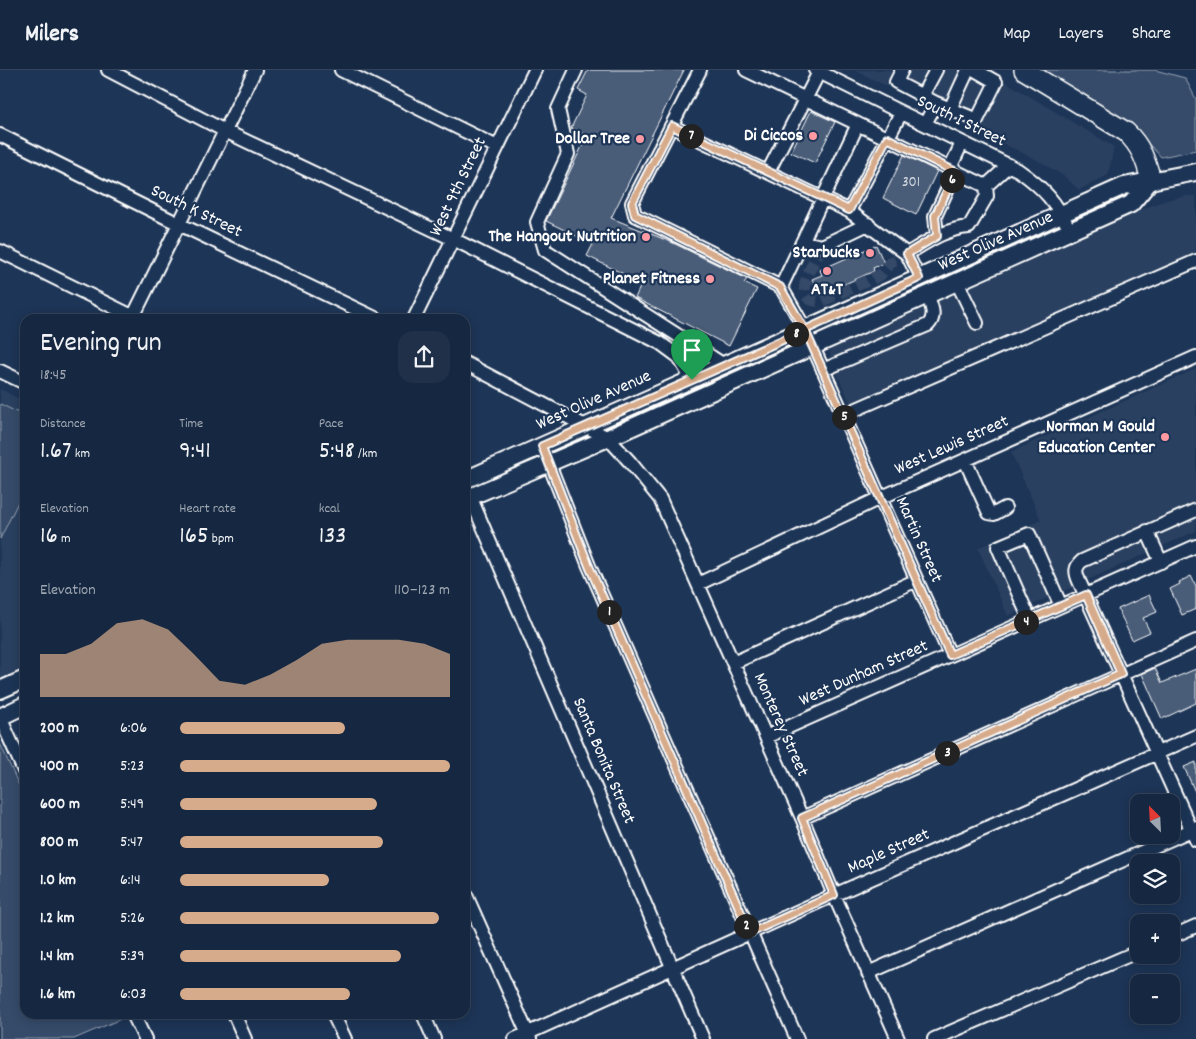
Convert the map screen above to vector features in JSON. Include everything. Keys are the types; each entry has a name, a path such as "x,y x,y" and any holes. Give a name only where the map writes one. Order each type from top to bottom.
{"highway":[{"path":"1024,70 1126,132 1136,141 1141,150 1152,180"}],"main road":[{"name":"West Olive Avenue","path":"470,478 805,330 1124,186 1196,172"},
{"name":"West Olive Avenue","path":"470,497 608,438 1131,204 1152,180"},
{"path":"0,690 20,681"},
{"path":"0,717 20,707"}],"street":[{"path":"108,70 225,131 453,239 660,343 679,357 692,380"},
{"path":"136,314 255,70"},
{"path":"341,70 497,147"},
{"name":"West 9th Street","path":"416,314 535,70"},
{"path":"576,70 558,109 568,154 537,222 545,250 724,365"},
{"path":"700,70 632,203 635,215 780,287 858,124"},
{"path":"902,70 896,82 922,96 977,120 996,82 975,70"},
{"path":"922,96 936,70"},
{"path":"950,109 968,70"},
{"path":"752,71 986,186"},
{"path":"768,172 806,99 817,71"},
{"name":"South I Street","path":"817,71 1009,166 1035,182 1062,213 1070,232"},
{"path":"926,124 936,102"},
{"path":"849,210 902,113"},
{"path":"672,126 849,210 907,254 919,278"},
{"name":"South K Street","path":"0,135 367,314"},
{"path":"937,236 935,216 962,143"},
{"path":"907,254 937,236 957,228 969,227 986,196 986,186 1009,166"},
{"path":"802,242 822,246 868,224"},
{"path":"0,251 126,314"},
{"path":"843,415 1196,261"},
{"path":"957,282 977,323"},
{"name":"Martin Street","path":"780,287 805,330 824,370 950,655"},
{"path":"824,370 928,325 931,322 933,310 928,294"},
{"name":"West Lewis Street","path":"698,584 880,498 1196,357"},
{"path":"470,366 608,438"},
{"path":"0,371 20,381"},
{"name":"Monterey Street","path":"608,438 660,499 802,818 895,1038"},
{"path":"542,446 589,566 797,1039"},
{"path":"964,460 989,514 994,514 1005,508"},
{"name":"Santa Bonita Street","path":"470,503 703,1039"},
{"path":"868,973 1194,833 1076,574 1078,565 1082,561 1196,510"},
{"path":"1147,532 1161,562"},
{"path":"1030,620 998,547 1029,534 1061,606"},
{"name":"West Dunham Street","path":"766,737 1196,546"},
{"path":"733,663 917,580"},
{"path":"802,818 1196,641"},
{"path":"0,717 20,762"},
{"name":"Maple Street","path":"515,1039 529,1036 672,968 834,895 1196,736"},
{"path":"470,904 529,1036"},
{"path":"1180,933 1196,926"},
{"path":"934,1039 1130,955"},
{"path":"135,1019 140,1037"},
{"path":"236,1019 245,1039"},
{"path":"336,1019 345,1039"},
{"path":"425,1019 434,1039"}],"shaded area":[{"path":"854,70 986,70 1114,147 1108,175 1079,190 1065,177 1041,162"},
{"path":"1037,70 1155,70 1185,78 1196,99 1196,150 1161,157 1143,138"},
{"path":"1187,196 1196,196 1196,257 852,406 831,361 830,351 837,345 1150,206"},
{"path":"1196,369 1196,531 1008,616 978,548 1041,520 1011,452"},
{"path":"0,389 20,399 20,669 0,678"},
{"path":"0,404 20,414 20,498 0,539"},
{"path":"0,743 20,788 20,1019 121,1019 74,1039 0,1039"}],"building":[{"path":"588,70 684,70 611,218 671,242 747,279 744,283 757,289 729,346 635,298 642,283 587,256 593,244 546,221 587,136 571,128 587,95 578,90"},
{"name":"Di Ciccos","path":"811,111 835,122 815,163 791,152"},
{"path":"904,155 937,171 916,215 883,198"},
{"path":"876,245 884,263 873,268 874,271 820,295 812,279 822,275 820,270"},
{"path":"1191,576 1196,586 1196,609 1182,615 1170,589"},
{"path":"1149,595 1157,612 1143,618 1150,632 1132,640 1118,609"},
{"path":"1155,668 1162,683 1196,669 1196,703 1162,719 1142,674"},
{"path":"1196,762 1196,794 1184,767"}],"tunnel":[{"path":"822,246 806,280 806,295 812,300 822,301 880,275 891,262 907,254"}],"place":[{"name":"Di Ciccos","path":"813,136"},
{"name":"Dollar Tree","path":"640,139"},
{"name":"The Hangout Nutrition","path":"646,237"},
{"name":"Starbucks","path":"870,253"},
{"name":"AT&T","path":"827,271"},
{"name":"Planet Fitness","path":"710,279"},
{"name":"Norman M Gould Education Center","path":"1165,437"}],"route":[{"path":"692,380 542,446 589,566 750,933 834,895 802,818 1121,674 1086,595 950,655 805,330 919,278 907,254 937,236 935,216 956,172 887,138 849,210 672,126 632,203 635,215 780,287 805,330 692,380"}]}
